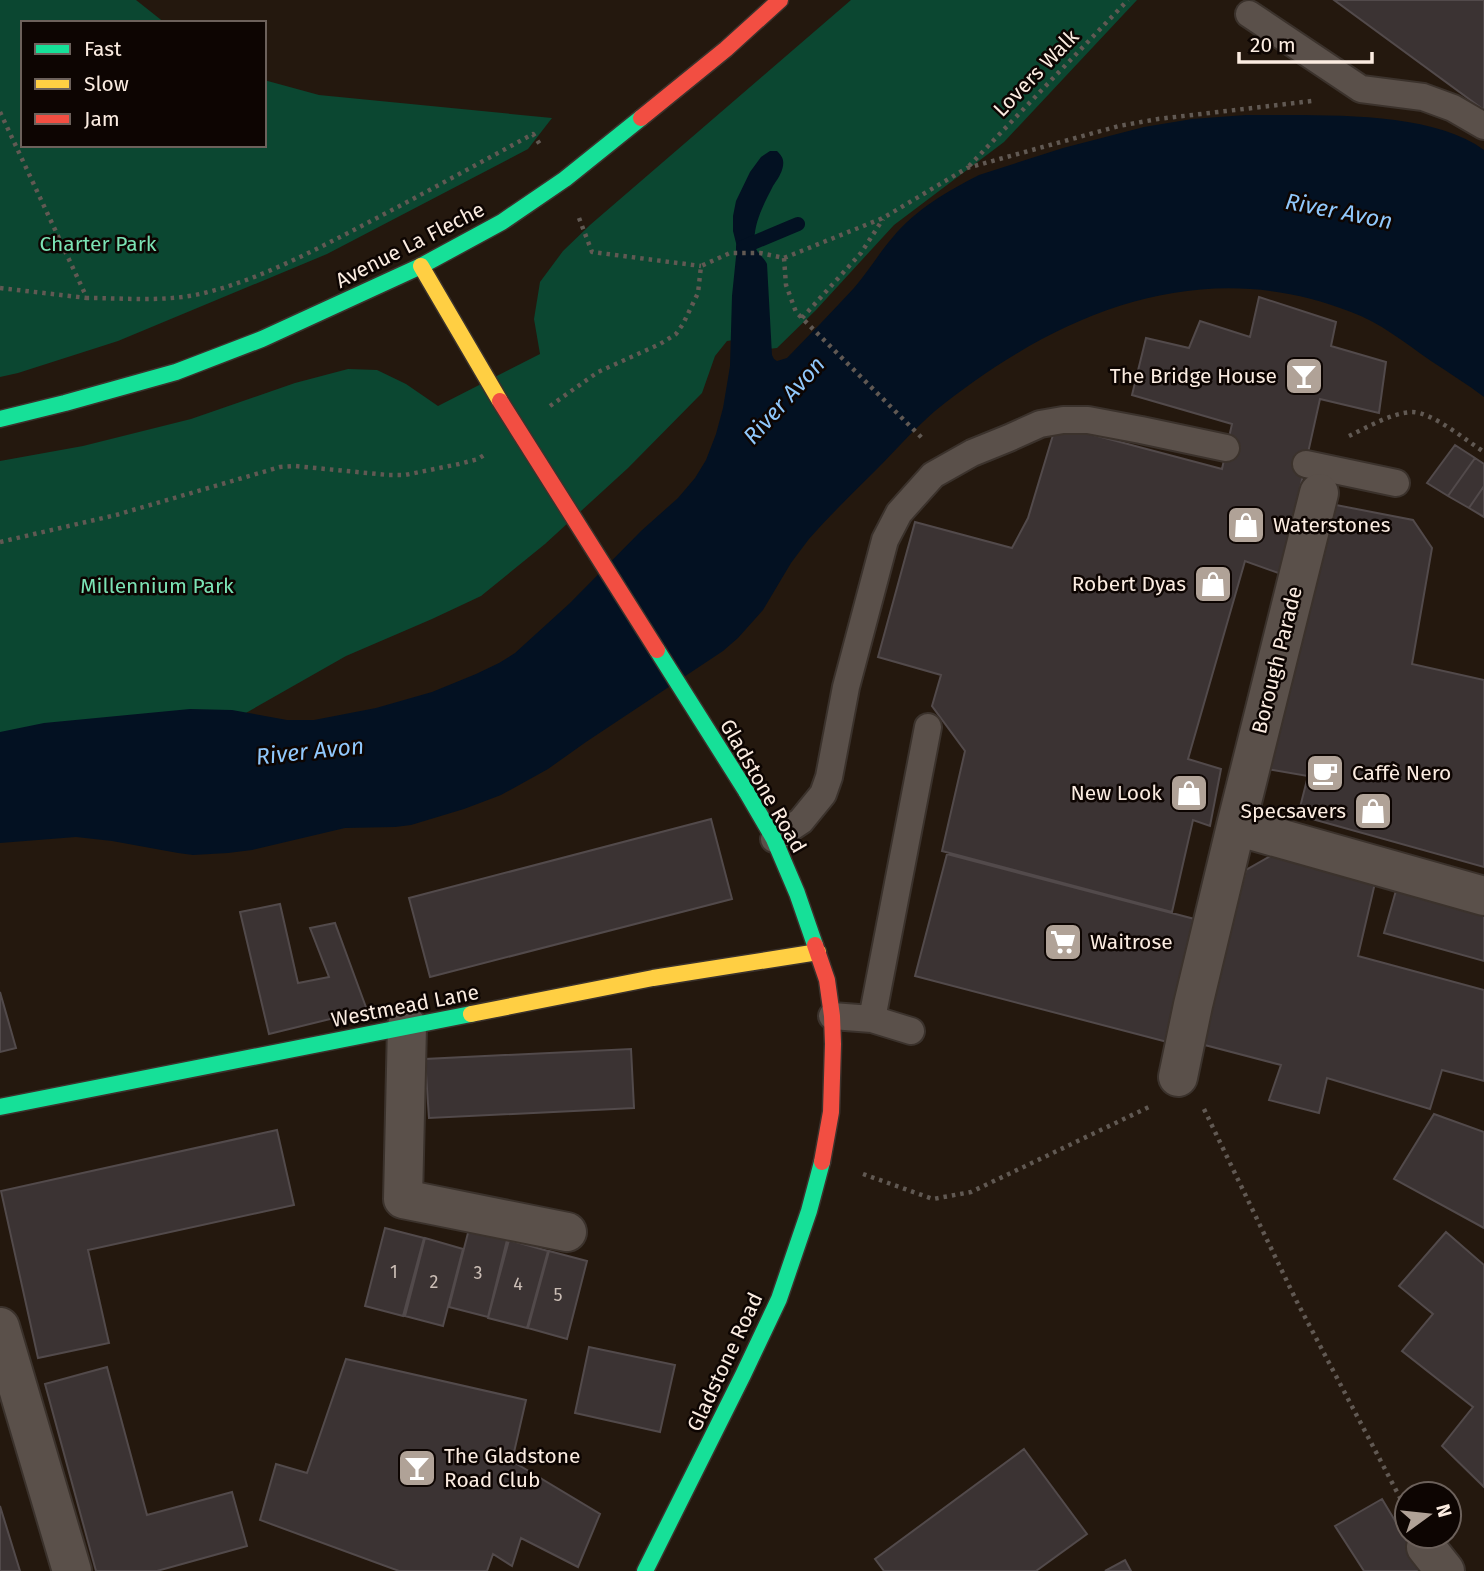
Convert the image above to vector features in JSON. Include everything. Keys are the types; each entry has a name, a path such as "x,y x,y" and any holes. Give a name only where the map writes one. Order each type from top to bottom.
{"street":[{"name":"Avenue La Fleche","path":"0,419 176,372 262,340 421,266 502,222 565,179 726,49 780,0"},
{"name":"Gladstone Road","path":"421,266 500,401 774,839 797,893 827,980 832,1016 831,1112 825,1149 809,1211 779,1299 645,1571"},
{"name":"Borough Parade","path":"1172,1080 1236,826 1317,475"},
{"path":"1236,826 1484,896"},
{"name":"Westmead Lane","path":"0,1107 653,978 818,952"},
{"path":"407,1026 403,1199 567,1232"},
{"path":"0,1327 72,1571"}],"lane":[{"path":"1249,14 1361,89 1423,97 1453,108 1484,126"},
{"path":"774,839 801,821 823,794 829,777 846,687 885,540 900,513 933,475 972,453 1040,424 1063,420 1088,421 1141,430 1226,448"},
{"path":"1317,475 1396,483"},
{"path":"872,1020 928,727"},
{"path":"832,1016 872,1020 911,1031"}],"path":[{"name":"Lovers Walk","path":"967,168 1128,0"},
{"path":"0,288 87,298 166,298 199,294 247,279 302,256 405,204 533,134 565,179 592,252 701,266 730,253 760,253 784,258 883,218 967,168 1158,119 1277,104 1322,102"},
{"path":"0,112 87,298"},
{"path":"802,318 861,253 883,218"},
{"path":"784,258 784,273 793,307 923,439"},
{"path":"549,408 598,372 676,334 698,293 701,266"},
{"path":"1317,475 1331,453 1346,438 1393,416 1411,412 1431,417 1484,452"},
{"path":"0,542 116,515 280,467 405,475 478,459 488,452"},
{"path":"853,1171 933,1199 971,1192 1172,1080 1250,1208 1393,1484"}],"green space":[{"name":"Charter Park","path":"0,0 136,0 162,21 21,21 21,147 266,147 266,81 319,95 552,118 528,149 327,254 118,341 0,377"},
{"name":"Millennium Park","path":"851,0 1137,0 1004,142 894,225 777,348 768,349 748,338 727,341 715,356 702,393 628,468 545,544 481,596 346,656 200,739 0,749 0,461 83,446 191,419 295,383 348,369 377,370 406,384 438,406 540,354 534,319 540,282 563,251"}],"water":[{"name":"River Avon","path":"1246,115 1336,116 1402,121 1433,127 1461,137 1484,150 1484,397 1372,322 1351,312 1294,295 1239,289 1184,291 1131,303 1079,321 1029,346 981,376 935,411 809,539 763,610 738,638 723,651 548,769 501,795 411,825 345,828 228,853 193,855 76,837 0,843 0,732 44,723 190,709 232,710 287,720 314,720 376,708 432,692 476,674 515,653 678,498 706,460 723,408 730,366 732,296 737,247 733,231 736,201 750,172 761,157 770,151 780,154 783,166 760,215 755,230 755,246 767,264 772,355 777,361 787,358 846,297 902,227 933,202 967,181 1063,148 1144,127 1192,119"}],"building":[{"path":"1334,0 1484,0 1484,110"},
{"path":"1259,297 1336,322 1331,346 1386,362 1379,413 1320,399 1281,574 1245,561 1188,759 1221,769 1210,826 1193,820 1172,912 942,851 965,751 932,706 941,675 878,657 915,522 1012,548 1028,518 1056,425 1222,469 1232,424 1132,395 1146,338 1189,348 1200,321 1250,337"},
{"path":"1455,445 1475,458 1448,496 1427,483"},
{"path":"1475,458 1484,464 1484,486 1469,508 1448,496"},
{"path":"1484,486 1484,517 1469,508"},
{"path":"1336,505 1413,520 1432,548 1412,664 1484,680 1484,867 1298,815 1308,776 1267,769"},
{"path":"711,819 732,899 430,977 409,898"},
{"name":"Waitrose","path":"947,854 1206,922 1175,1044 915,976"},
{"path":"1274,854 1375,883 1358,956 1484,990 1484,1081 1442,1070 1430,1109 1327,1078 1319,1113 1269,1100 1281,1065 1197,1043 1246,870"},
{"path":"1397,887 1484,913 1484,961 1384,933"},
{"path":"280,904 298,983 329,977 310,928 335,923 367,1010 269,1034 240,912"},
{"path":"0,992 16,1048 0,1052"},
{"path":"631,1049 634,1108 429,1118 425,1059"},
{"path":"1434,1114 1484,1132 1484,1228 1394,1179"},
{"path":"277,1130 294,1205 88,1250 109,1343 38,1358 1,1191"},
{"path":"385,1228 424,1238 403,1316 365,1306"},
{"path":"469,1229 507,1240 488,1317 449,1307"},
{"path":"1446,1232 1484,1265 1484,1487 1442,1446 1473,1407 1402,1351 1433,1314 1399,1286"},
{"path":"425,1238 463,1249 443,1326 405,1316"},
{"path":"509,1240 548,1251 527,1328 488,1318"},
{"path":"549,1251 587,1261 567,1339 528,1328"},
{"path":"589,1347 675,1365 660,1432 575,1413"},
{"name":"The Gladstone Road Club","path":"346,1359 526,1400 512,1461 600,1514 578,1567 521,1538 512,1566 493,1554 487,1571 399,1571 260,1520 276,1464 307,1473"},
{"path":"107,1367 147,1515 232,1492 247,1546 157,1571 96,1571 45,1384"},
{"path":"1024,1449 1087,1534 1036,1571 884,1571 875,1559"},
{"path":"1382,1499 1393,1517 1393,1550 1413,1550 1428,1571 1364,1571 1335,1526"},
{"path":"0,1506 20,1571 0,1571"},
{"path":"1125,1560 1131,1571 1105,1571"}],"waterway":[{"path":"743,252 743,247 798,224"}],"traffic: fast":[{"path":"0,419 176,372 262,339 421,266 502,222 565,179 641,118"},
{"path":"657,650 746,791"},
{"path":"746,791 774,839 815,945"},
{"path":"0,1107 471,1014"},
{"path":"645,1571 779,1299 809,1211 822,1162"}],"traffic: slow":[{"path":"421,266 500,401"},
{"path":"471,1014 653,978 818,952"}],"traffic: jam":[{"path":"641,118 726,49 780,0"},
{"path":"500,401 657,650"},
{"path":"815,945 827,980 833,1044 831,1112 822,1162"}],"place":[{"name":"The Bridge House","path":"1304,376"},
{"name":"Waterstones","path":"1246,525"},
{"name":"Robert Dyas","path":"1213,584"},
{"name":"Caffè Nero","path":"1325,773"},
{"name":"New Look","path":"1189,793"},
{"name":"Specsavers","path":"1373,811"},
{"name":"Waitrose","path":"1063,942"},
{"name":"The Gladstone Road Club","path":"417,1468"}]}
